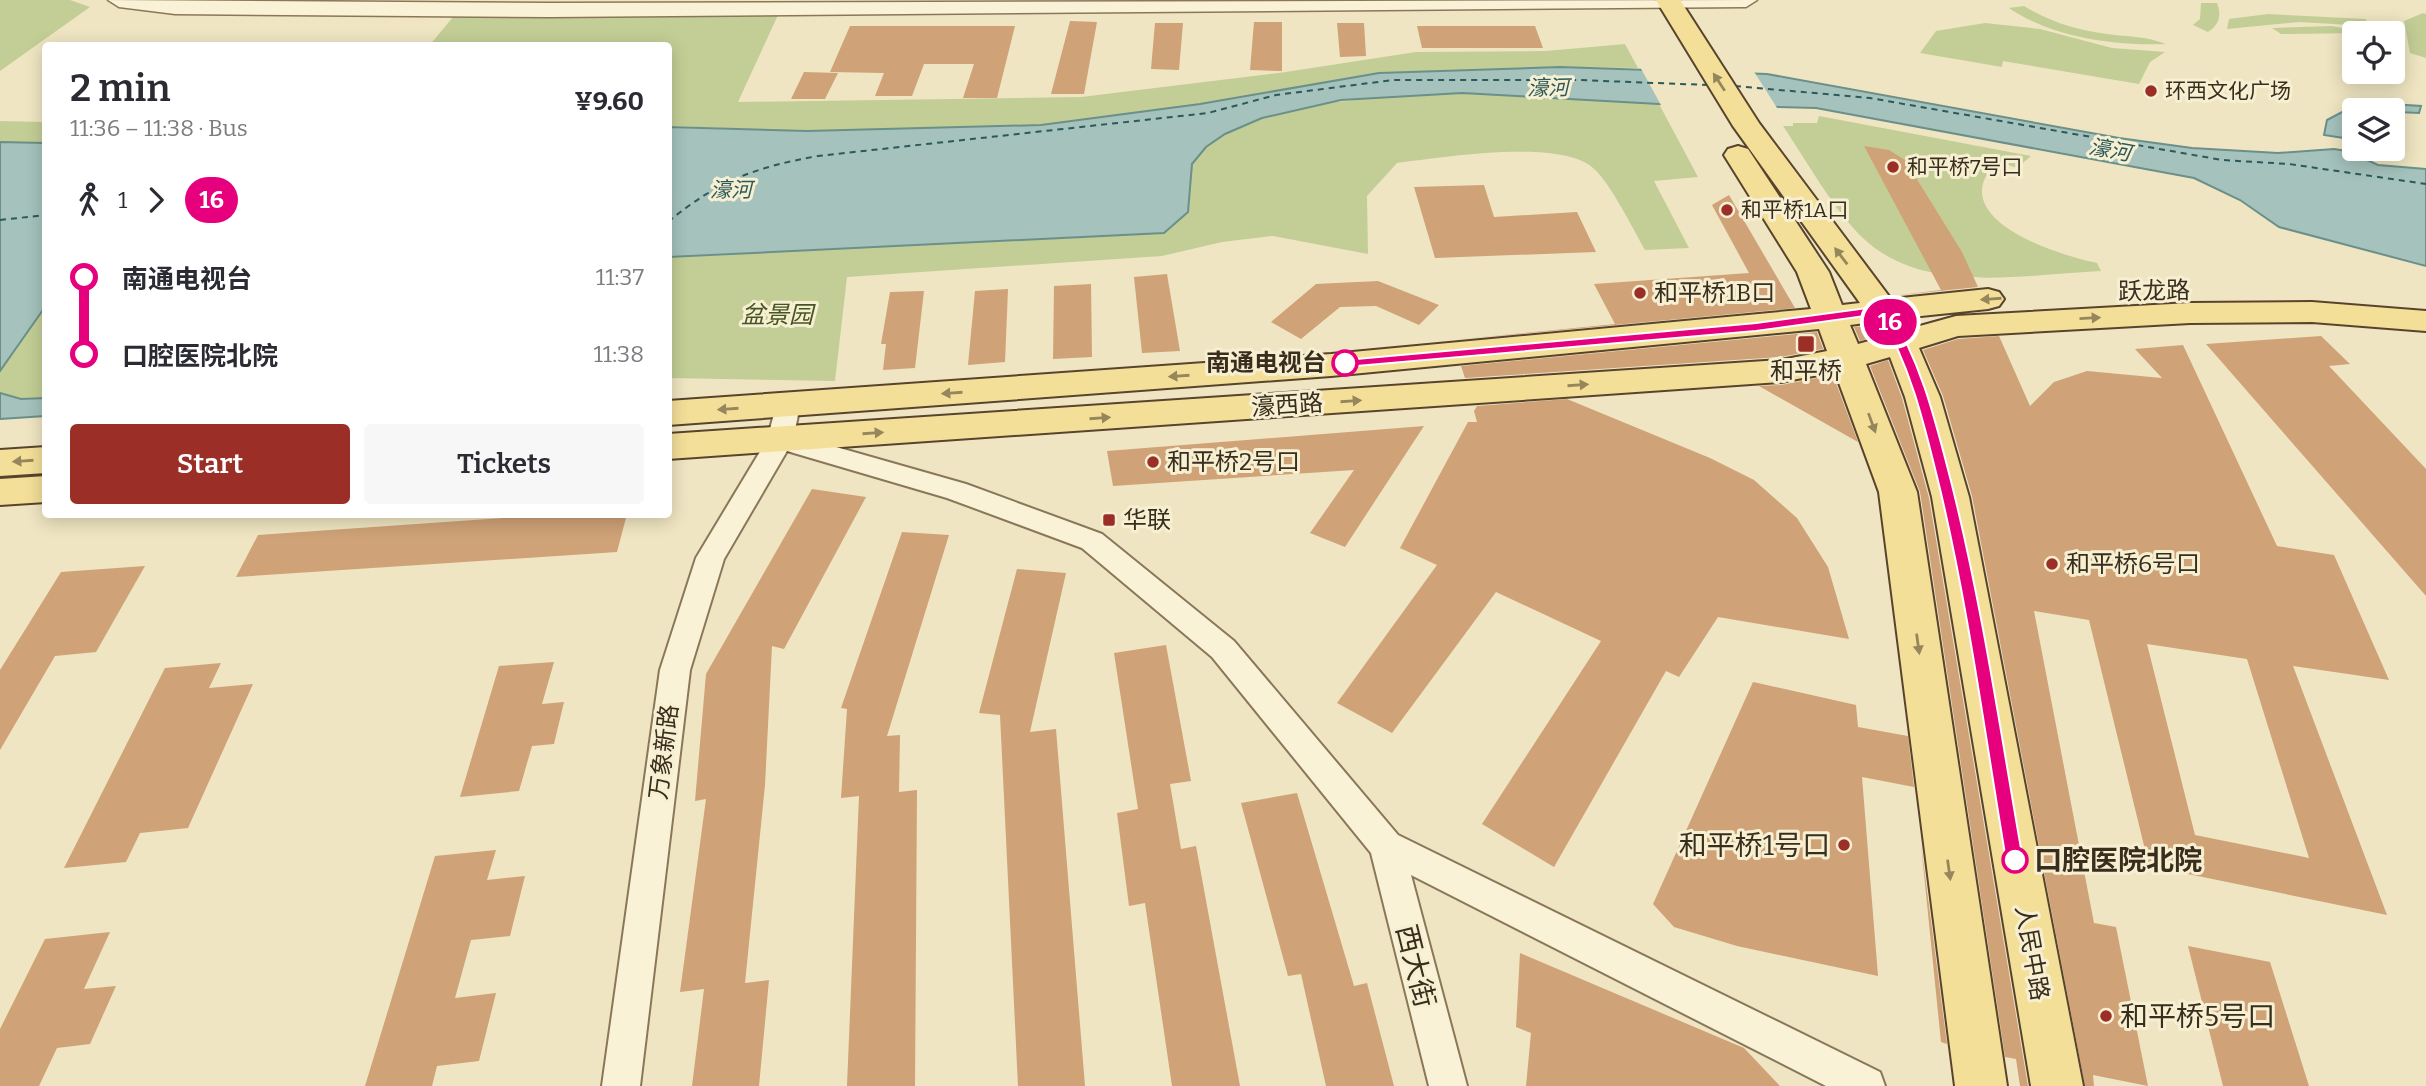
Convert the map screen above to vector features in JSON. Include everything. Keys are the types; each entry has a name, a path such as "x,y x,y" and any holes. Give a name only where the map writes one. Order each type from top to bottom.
{"main road":[{"path":"1642,1 1677,39 1734,126 1813,272 1849,358 1898,492 1981,1086"},
{"path":"1669,1 1677,39"},
{"name":"人民中路","path":"1734,126 1892,325 1926,408 1961,547 2057,1086"},
{"name":"跃龙路","path":"1892,325 1943,302 2194,289 2377,300 2426,307"},
{"name":"跃龙路","path":"1892,325 1956,326 2190,313 2312,312 2426,321"},
{"name":"濠西路","path":"672,413 1331,365 1510,346 1756,327 1833,317 1892,325"},
{"name":"濠西路","path":"672,447 1768,372 1849,358 1892,325"},
{"path":"0,463 42,460"},
{"path":"0,492 42,489"}],"street":[{"path":"119,0 175,7 509,10 1746,0"},
{"name":"万象新路","path":"621,1086 675,670 710,558 780,440 787,405"},
{"path":"780,440 956,491 1092,541 1223,649 1386,846 1866,1086"},
{"name":"西大街","path":"1386,846 1448,1086"}],"green space":[{"path":"0,0 70,0 90,7 0,71"},
{"path":"2201,3 2217,3 2218,7 2217,23 2208,32 2193,25 2200,19"},
{"path":"2024,6 2044,17 2075,28 2166,44 2105,41 2064,33 2045,27 2009,8"},
{"path":"2268,14 2367,21 2342,21 2342,24 2299,22 2227,29 2229,19"},
{"path":"2426,14 2426,58 2410,53 2404,21"},
{"path":"778,15 738,102 1081,97 1279,73 1416,52 1546,51 1625,44 1638,68 1560,67 1379,73 1200,104 1041,125 807,131 672,126 672,42 432,42 453,17"},
{"path":"1985,23 2040,29 2112,48 2165,52 2150,62 2139,84 2003,61 2002,67 1920,53 1936,31"},
{"path":"2331,26 2342,28 2342,33 2281,34 2272,28"},
{"name":"盆景园","path":"1462,93 1659,104 1698,177 1654,181 1689,248 1645,250 1607,184 1593,168 1577,159 1554,154 1498,152 1397,163 1367,196 1368,254 1273,236 1222,242 1162,256 847,277 835,381 672,378 672,257 1188,212 1191,169 1211,142 1240,126 1276,114 1316,105 1398,96"},
{"path":"1819,116 2031,156 2017,168 2000,162 1986,176 1982,195 1989,211 2003,225 2022,237 2064,254 2097,263 2101,271 1977,278 1916,268 1889,257 1864,239 1842,215 1783,126 1793,126 1793,123 1817,123"},
{"path":"0,121 42,122 42,143 0,142"},
{"path":"42,311 42,398 21,399 0,393 0,371"}],"water":[{"name":"濠河","path":"1560,67 1767,74 2119,138 2192,148 2278,153 2334,149 2342,150 2342,161 2369,161 2378,165 2426,169 2426,266 2279,227 2240,200 2194,178 1816,108 1659,104 1462,93 1341,100 1262,118 1225,134 1206,147 1192,164 1188,212 1164,233 672,257 672,127 807,131 1041,125 1200,104 1379,73"},
{"path":"2405,105 2421,106 2419,113 2405,112"},
{"path":"2342,112 2342,138 2324,135 2327,120"},
{"path":"0,142 42,143 42,311 0,371"},
{"path":"0,393 21,399 42,398 42,416 0,419"}],"pier":[{"path":"1639,65 1753,70 1779,111 1662,107"}],"building":[{"path":"1070,21 1097,22 1084,94 1051,94"},
{"path":"1254,22 1282,22 1282,71 1250,70"},
{"path":"1155,23 1183,23 1179,70 1151,69"},
{"path":"1337,23 1364,23 1366,56 1340,57"},
{"path":"850,26 1015,26 997,98 963,98 974,64 924,64 912,96 875,96 884,73 830,72"},
{"path":"1417,26 1535,26 1543,48 1422,48"},
{"path":"804,72 838,73 825,99 791,99"},
{"path":"1864,146 1889,150 1905,160 1962,252 1978,287 1892,296 1941,290"},
{"path":"1484,185 1494,217 1577,212 1596,252 1435,258 1414,187"},
{"path":"1729,195 1795,308 1807,307 1454,340 1615,324 1594,284 1749,273 1712,205"},
{"path":"1167,274 1180,351 1142,353 1134,277"},
{"path":"1378,281 1439,305 1419,325 1376,306 1340,307 1301,339 1271,322 1316,284"},
{"path":"1091,284 1092,357 1053,359 1054,286"},
{"path":"1008,289 1005,362 968,365 975,291"},
{"path":"924,291 915,368 883,370 886,344 881,344 890,292"},
{"path":"1870,325 1876,336 1860,341 1854,327"},
{"path":"1817,332 1823,349 1781,357 1465,378 1461,366"},
{"path":"1999,336 2030,406 2054,382 2087,371 2162,378 2135,349 2183,345 2277,546 2334,555 2389,680 2293,666 2387,915 2149,866 2089,620 2034,611 2094,923 2116,927 2148,1086 2093,1075 2094,1086 2085,1086 1972,496 1943,396 1923,350 1958,339","holes":["2147,644 2247,659 2309,858 2195,835"]},
{"path":"2321,336 2350,364 2329,366 2426,469 2426,596 2206,344"},
{"path":"1888,360 1902,398 1929,498 2028,1086 2020,1086 2016,1059 2005,1057 1920,492 1870,366"},
{"path":"1833,375 1858,442 1759,386 1781,385"},
{"path":"1567,399 1710,458 1754,480 1797,518 1828,567 1849,639 1718,617 1679,677 1666,671 1554,867 1482,824 1601,641 1496,592 1392,733 1337,703 1437,565 1400,548 1468,422 1477,422 1474,411 1477,406"},
{"path":"1424,426 1345,547 1310,533 1354,470 1113,486 1107,451"},
{"path":"812,489 866,497 784,649 772,646 765,785 745,983 769,980 759,1086 692,1086 704,989 680,992 706,799 695,801 706,674"},
{"path":"502,518 626,518 617,552 236,577 258,535"},
{"path":"902,532 949,535 887,736 900,735 899,792 917,790 915,1086 847,1086 859,796 841,798 847,709 841,708"},
{"path":"145,566 96,652 55,656 0,750 0,670 61,572"},
{"path":"1017,569 1066,573 1030,732 1056,729 1085,1086 1018,1086 1000,715 979,713"},
{"path":"1166,645 1191,781 1170,784 1181,849 1196,846 1240,1086 1172,1086 1145,903 1129,906 1117,813 1138,809 1114,653"},
{"path":"554,662 542,704 564,702 554,744 532,746 519,791 460,797 499,666"},
{"path":"221,663 209,688 253,684 188,828 140,833 126,862 64,868 165,668"},
{"path":"1753,682 1856,705 1858,727 1908,736 1914,787 1862,777 1878,976 1737,946 1674,927 1653,904"},
{"path":"1297,793 1354,986 1367,983 1394,1086 1326,1086 1301,974 1288,976 1241,803"},
{"path":"1921,844 1947,1044 1941,1042"},
{"path":"496,850 487,880 525,876 510,936 471,940 455,998 496,993 479,1061 437,1066 432,1086 365,1086 435,856"},
{"path":"110,932 84,989 116,986 90,1044 57,1048 39,1086 0,1086 0,1029 45,939"},
{"path":"2188,946 2270,962 2309,1086 2223,1086"},
{"path":"1520,953 1744,1048 1780,1086 1526,1086 1531,1033 1516,1027"}],"ferry route":[{"path":"672,219 721,186 756,171 796,160 1208,113 1276,95 1393,80 1578,80 1708,85"},
{"path":"1735,86 1870,98 2222,160 2289,164 2426,184"},
{"path":"0,220 42,215"}],"bus line":[{"name":"16","path":"1345,363 1510,346 1756,327 1882,310 1901,340 1926,408 1961,547 2015,860"}],"place":[{"name":"环西文化广场","path":"2151,91"},
{"name":"和平桥7号口","path":"1893,167"},
{"name":"和平桥1A口","path":"1727,210"},
{"name":"和平桥1B口","path":"1640,293"},
{"name":"和平桥","path":"1806,344"},
{"name":"南通电视台","path":"1345,363"},
{"name":"和平桥2号口","path":"1153,462"},
{"name":"华联","path":"1109,520"},
{"name":"和平桥6号口","path":"2052,564"},
{"name":"和平桥1号口","path":"1844,845"},
{"name":"口腔医院北院","path":"2015,860"},
{"name":"和平桥5号口","path":"2106,1016"}]}
